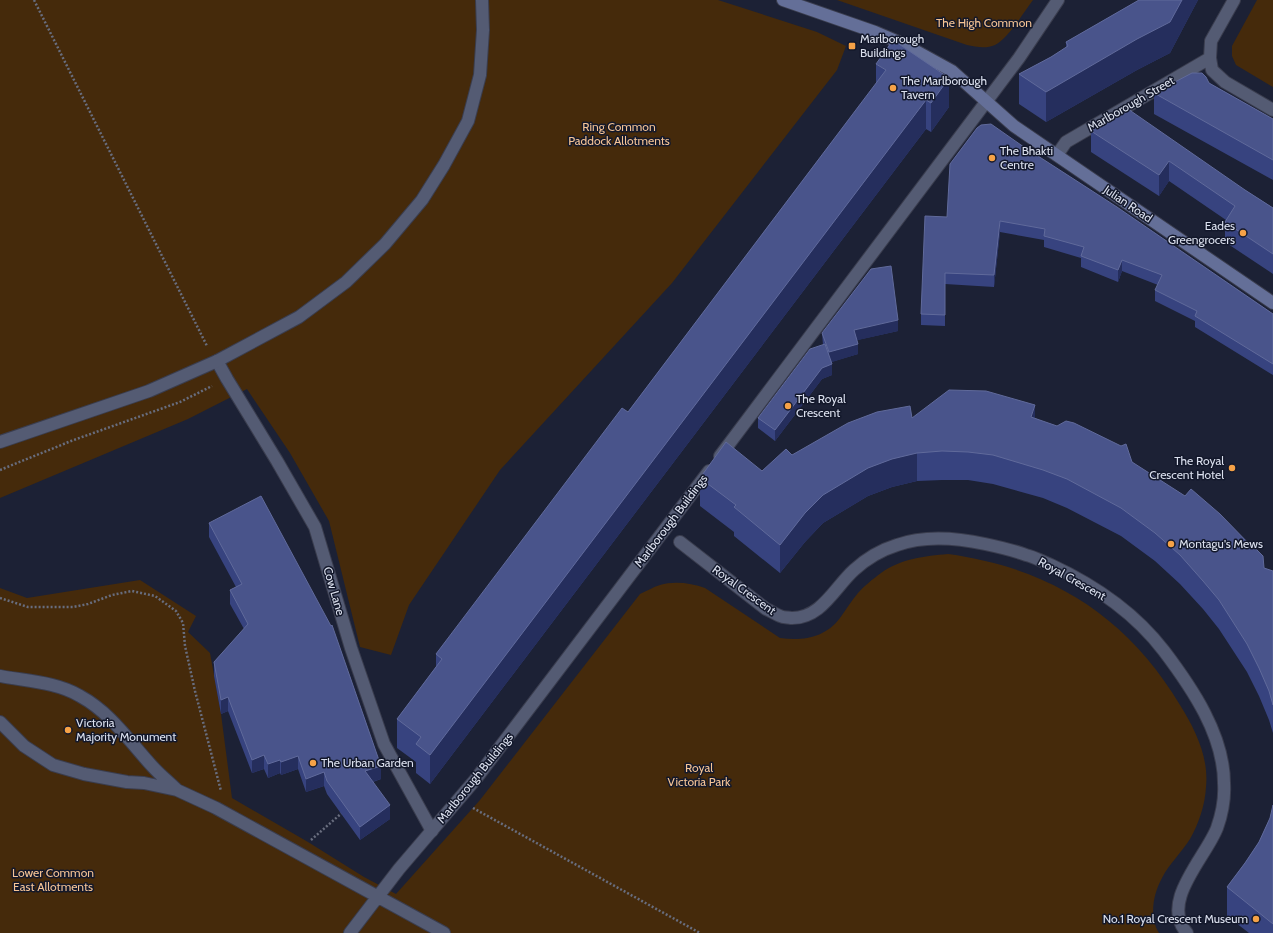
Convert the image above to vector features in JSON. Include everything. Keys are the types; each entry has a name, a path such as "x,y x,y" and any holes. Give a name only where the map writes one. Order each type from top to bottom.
{"street":[{"path":"0,442 150,391 217,361 299,317 346,282 385,244 422,200 444,165 468,121 480,75 483,30 482,0"},
{"name":"Julian Road","path":"782,0 875,32 903,44 952,71 1014,126 1273,303"},
{"name":"Marlborough Buildings","path":"350,933 399,869 475,780 986,101 1020,58 1058,0"},
{"path":"1234,0 1211,41 1210,58 1212,70 1225,82 1273,110"},
{"name":"Marlborough Street","path":"1057,155 1066,142 1210,58"},
{"name":"Cow Lane","path":"217,361 315,527 351,648 384,744 432,831"},
{"name":"Royal Crescent","path":"680,542 766,609 782,617 795,618 808,615 819,608 853,570 873,555 898,544 931,538 962,540 1028,555 1063,571 1094,588 1125,610 1154,638 1177,668 1215,733 1222,760 1224,782 1223,806 1217,829 1205,852 1186,882 1178,905 1179,918 1184,930 1187,933"},
{"path":"0,676 56,686 80,695 106,714 126,734 152,767 177,790"},
{"path":"0,722 24,746 53,765 84,774 127,782 144,783 177,790 216,808 444,933"}],"path":[{"path":"34,0 208,349 217,361"},
{"path":"0,470 71,441 180,402 227,379"},
{"path":"0,598 28,608 73,607 88,604 112,595 132,591 155,596 176,611 183,623 185,646 193,683 222,793 216,808"},
{"path":"469,805 700,933"},
{"path":"300,855 308,842 347,808"}],"green space":[{"name":"Ring Common Paddock Allotments","path":"0,0 718,0 817,32 846,46 837,70 672,283 500,470 409,605 391,655 360,647 329,521 290,453 247,389 188,419 0,498"},
{"name":"The High Common","path":"837,0 1033,0 1016,25 1000,42 992,46 977,47 967,45"},
{"path":"1257,0 1273,0 1273,87 1236,65 1232,56 1232,46"},
{"name":"Royal Victoria Park","path":"948,554 985,561 1020,571 1052,584 1082,601 1110,622 1136,646 1159,674 1186,714 1196,734 1203,754 1206,776 1205,794 1199,820 1190,839 1165,873 1156,891 1153,913 1159,933 0,933 0,588 27,598 140,580 196,616 188,632 210,653 221,714 232,798 308,842 364,877 396,894 480,800 640,594 660,585 671,583 700,586 780,638 797,639 813,637 828,630 834,625 860,590 888,568 904,561"}],"building":[{"path":"1139,0 1182,0 1170,22 1137,39 1046,92 1019,74 1068,46 1066,42"},
{"path":"893,40 949,78 931,103 926,100 430,755 416,744 421,737 397,719 442,659 436,654 622,408 628,412 886,70 876,64"},
{"path":"1192,73 1202,73 1209,83 1273,119 1273,160 1154,93"},
{"path":"1128,109 1273,208 1273,254 1225,222 1235,206 1169,161 1159,175 1091,131"},
{"path":"991,124 1117,207 1273,314 1273,364 1195,316 1197,311 1155,290 1162,275 1122,260 1118,270 1081,256 1084,247 1044,236 1045,229 1000,221 994,275 945,273 945,315 921,314 925,216 947,217 950,164 977,128 981,125"},
{"path":"891,266 898,320 854,330 858,344 829,352 822,333 871,269"},
{"path":"825,344 832,364 822,368 775,430 758,418 810,349"},
{"path":"949,390 986,391 1035,405 1031,417 1057,426 1066,421 1074,423 1121,446 1126,444 1132,462 1185,496 1191,489 1220,514 1254,549 1256,549 1263,556 1264,568 1273,571 1273,705 1269,691 1247,644 1219,600 1180,555 1155,533 1121,508 1067,479 993,455 942,451 917,453 892,459 868,468 823,495 805,513 780,545 734,507 736,505 700,478 726,442 762,471 786,449 792,455 848,423 877,412 910,406 912,418"},
{"path":"261,496 331,626 332,625 381,766 365,771 390,805 360,827 327,781 324,772 306,779 298,756 281,762 280,760 268,764 264,755 252,760 228,697 221,700 214,662 248,624 230,590 242,584 209,523"},
{"path":"1273,805 1273,924 1227,887 1259,842 1270,818"}],"place":[{"name":"Marlborough Buildings","path":"852,46"},
{"name":"The Marlborough Tavern","path":"893,88"},
{"name":"The Bhakti Centre","path":"992,158"},
{"name":"Eades Greengrocers","path":"1243,233"},
{"name":"The Royal Crescent","path":"788,406"},
{"name":"The Royal Crescent Hotel","path":"1232,468"},
{"name":"Montagu's Mews","path":"1171,544"},
{"name":"Victoria Majority Monument","path":"68,730"},
{"name":"The Urban Garden","path":"313,763"},
{"name":"No.1 Royal Crescent Museum","path":"1256,919"}],"park label":[{"name":"Lower Common East Allotments","path":"53,880"}]}
